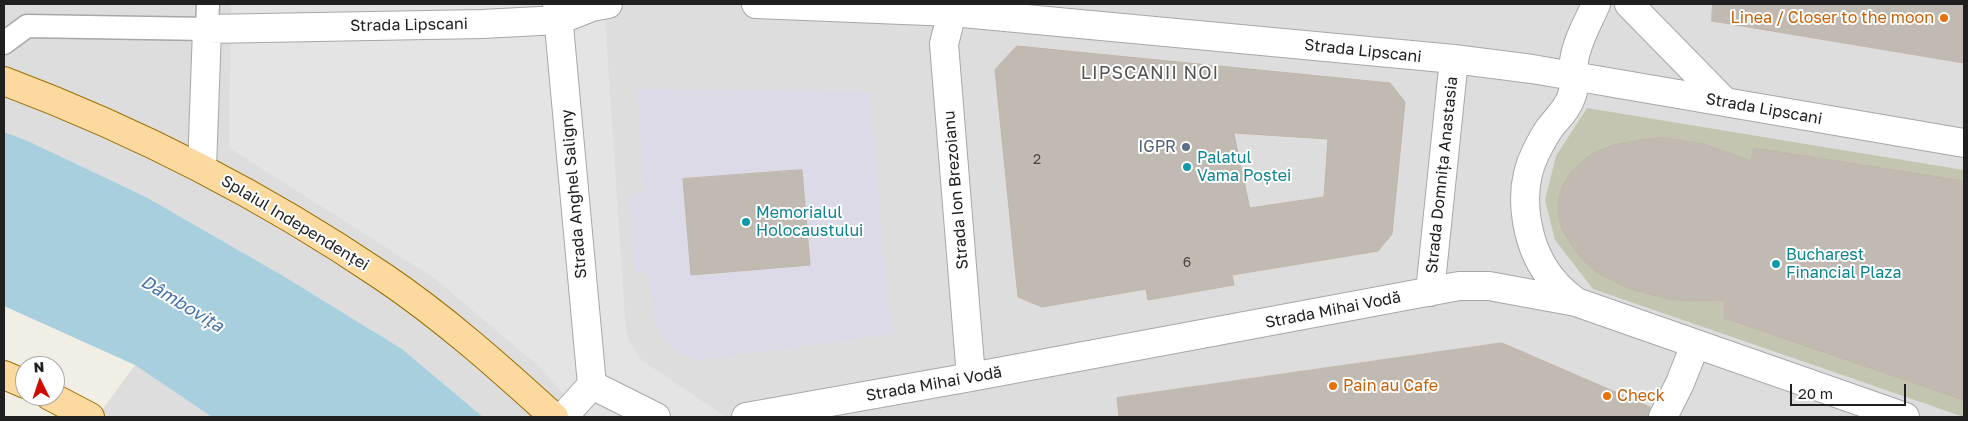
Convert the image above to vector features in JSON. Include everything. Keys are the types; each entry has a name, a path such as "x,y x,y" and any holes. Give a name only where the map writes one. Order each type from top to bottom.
{"main road":[{"name":"Splaiul Independenței","path":"4,81 60,102 202,168 264,202 383,276 445,322 506,373 554,417"},
{"path":"65,404 90,417"}],"street":[{"name":"Strada Lipscani","path":"208,16 473,24 608,4"},
{"name":"Strada Lipscani","path":"756,4 952,8 1454,59 1532,69 1575,78 1964,143"},
{"path":"1576,302 1556,284 1540,261 1530,235 1525,208 1527,180 1534,154 1548,130 1566,109 1572,94 1575,78 1574,63 1577,48 1596,4"},
{"path":"1629,4 1725,102"},
{"name":"Strada Ion Brezoianu","path":"952,8 944,44 971,378"},
{"name":"Strada Anghel Saligny","path":"558,12 592,384"},
{"path":"202,168 208,16"},
{"name":"Strada Domnița Anastasia","path":"1430,292 1454,59"},
{"name":"Strada Mihai Vodă","path":"746,417 971,378 1459,286 1489,286 1576,302 1905,417"},
{"path":"1663,417 1680,383 1695,345"},
{"path":"563,417 592,384 656,417"}],"lane":[{"path":"4,43 27,26 208,16"}],"shaded area":[{"path":"4,4 1964,4 1964,417 483,417 402,349 285,277 146,197 28,141 4,132"},
{"path":"231,4 604,4 626,333 640,359 726,417 584,417 537,365 434,278 229,148"},
{"path":"637,89 869,92 891,334 700,360 684,356 671,346 655,322 648,273 635,274 629,194 645,193","holes":["802,170 810,265 691,274 683,179"]},
{"name":"Bucharest Financial Plaza","path":"1587,108 1964,170 1964,417 1593,289 1555,240 1545,200 1556,156"},
{"path":"135,365 212,417 97,417"}],"water":[{"name":"Dâmbovița","path":"4,132 28,141 146,197 285,277 402,349 483,417 212,417 135,365 4,306"}],"building":[{"path":"1713,4 1964,4 1964,63 1712,21"},
{"name":"Palatul Vama Poștei","path":"1017,46 1390,83 1405,102 1392,234 1378,251 1232,275 1234,285 1148,300 1146,289 1042,307 1018,297 995,70","holes":["1234,133 1328,139 1324,197 1250,208"]},
{"name":"Bucharest Financial Plaza","path":"1666,138 1704,144 1751,161 1754,148 1964,181 1964,400 1724,318 1725,300 1691,301 1668,299 1627,288 1595,271 1580,257 1562,230 1558,214 1558,200 1563,185 1571,172 1590,155 1613,145 1646,139"},
{"name":"Memorialul Holocaustului","path":"802,170 810,265 691,275 683,179"},
{"path":"1502,343 1650,407 1647,417 1119,417 1117,398"}],"place":[{"name":"Linea / Closer to the moon","path":"1944,18"},
{"name":"IGPR","path":"1186,147"},
{"name":"Palatul Vama Poștei","path":"1187,167"},
{"name":"Memorialul Holocaustului","path":"746,222"},
{"name":"Bucharest Financial Plaza","path":"1776,264"},
{"name":"Pain au Cafe","path":"1333,386"},
{"name":"Check","path":"1607,396"}],"district":[{"name":"LIPSCANII NOI","path":"1150,73"}]}
